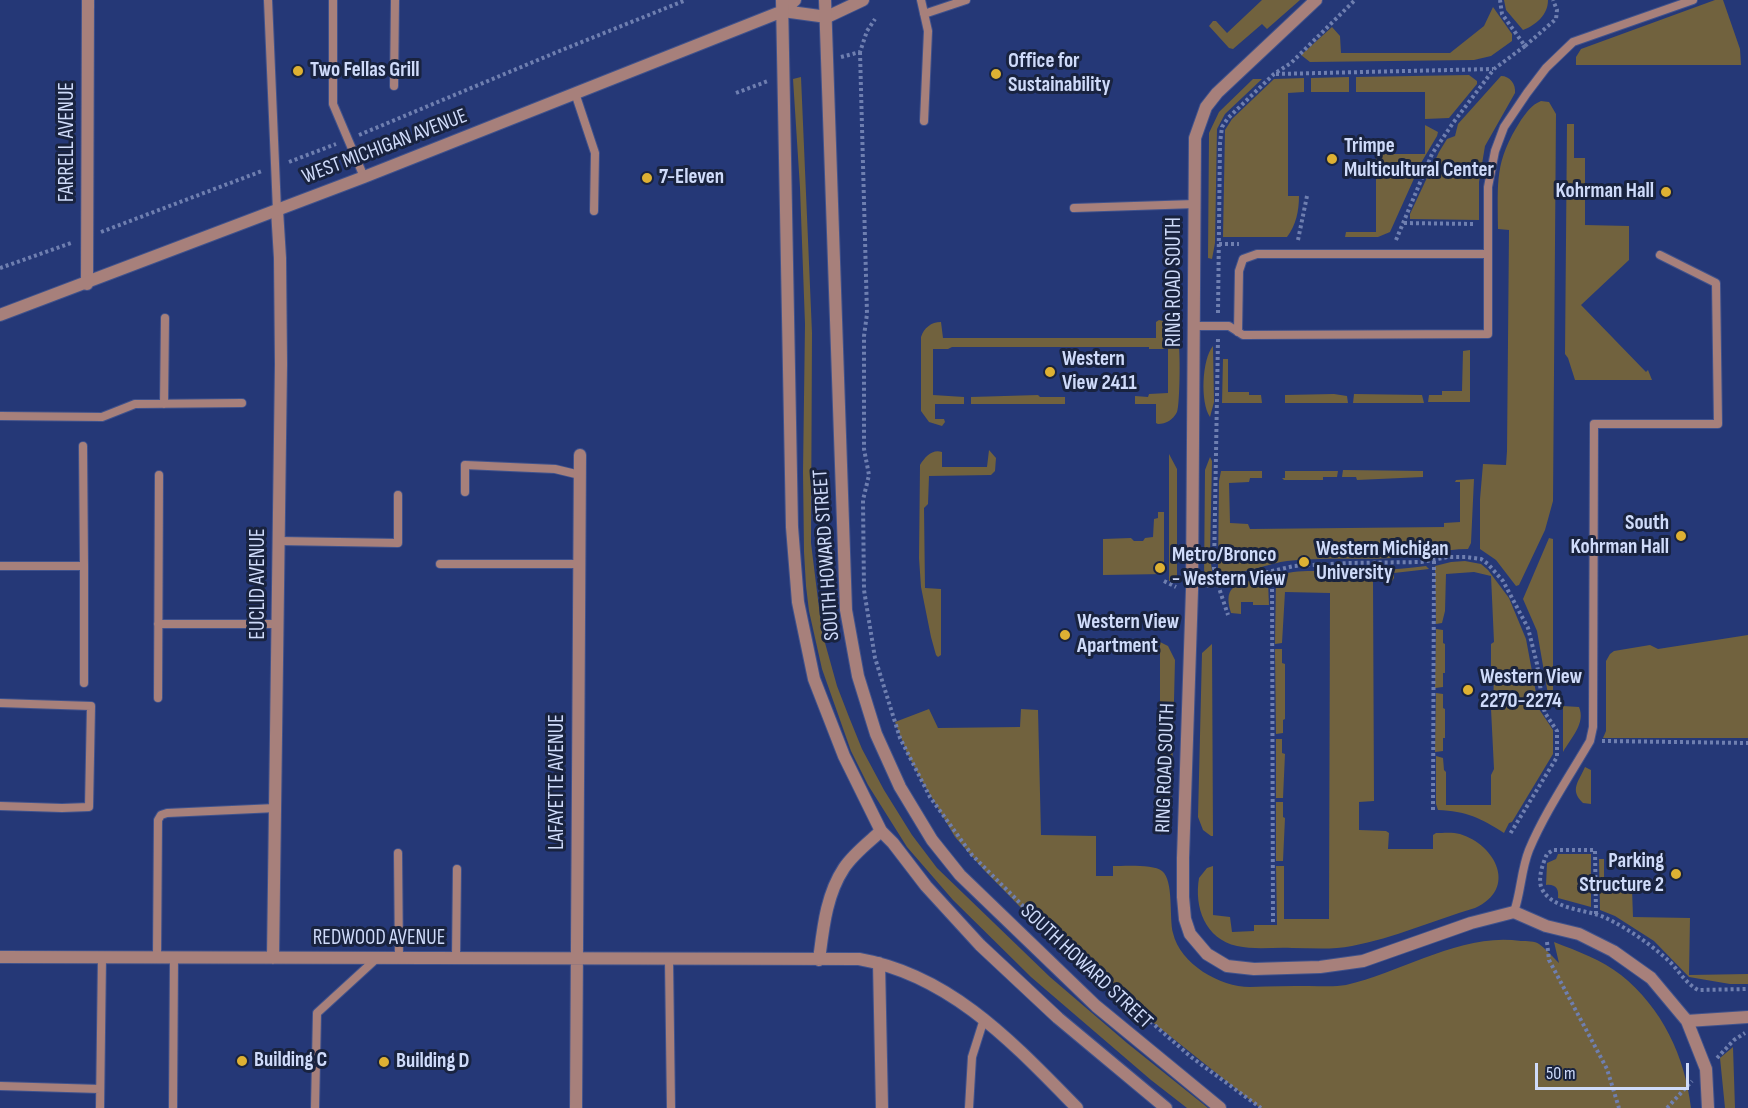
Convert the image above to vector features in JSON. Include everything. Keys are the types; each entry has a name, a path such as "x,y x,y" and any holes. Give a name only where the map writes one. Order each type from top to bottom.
{"street":[{"name":"FARRELL AVENUE","path":"87,284 88,0"},
{"name":"WEST MICHIGAN AVENUE","path":"0,315 87,284 364,177 575,93 795,0"},
{"name":"SOUTH HOWARD STREET","path":"825,0 846,610 858,676 876,734 900,787 926,831 960,875 1096,1006 1221,1108"},
{"path":"827,17 863,0"},
{"name":"RING ROAD SOUTH","path":"1318,1 1230,80 1206,107 1196,138 1192,590 1183,897 1187,926 1198,945 1207,954 1227,966 1254,969 1320,968 1363,961 1471,923 1514,912"},
{"name":"WEST MICHIGAN AVENUE","path":"783,6 827,17"},
{"name":"SOUTH HOWARD STREET","path":"783,6 792,515 798,602 814,679 844,756 880,831 893,843 926,886 980,945 1058,1018 1166,1108"},
{"name":"EUCLID AVENUE","path":"273,958 279,624 280,281 277,210"},
{"name":"LAFAYETTE AVENUE","path":"576,1108 580,456"},
{"path":"819,960 822,934 834,885 845,866 880,831"},
{"path":"1514,912 1546,926 1579,934 1613,951 1651,978 1688,1021 1706,1069 1708,1108"},
{"name":"REDWOOD AVENUE","path":"0,957 859,959 879,963 932,983 958,998 984,1018 1077,1108"},
{"path":"879,963 883,1058 882,1108"},
{"path":"1688,1021 1748,1017"}],"lane":[{"path":"268,0 277,210"},
{"path":"333,0 333,104 364,177"},
{"path":"394,86 395,0"},
{"path":"921,0 928,31 924,121"},
{"path":"924,14 966,0"},
{"path":"1194,326 1229,326 1243,335 1488,334 1488,187 1495,152 1504,128 1546,68 1573,42 1693,0"},
{"path":"575,93 595,153 594,211"},
{"path":"1074,208 1195,204"},
{"path":"1238,332 1239,271 1243,259 1257,254 1488,254"},
{"path":"1514,912 1520,896 1528,852 1590,741 1594,712 1594,424 1718,424 1716,283 1660,255"},
{"path":"164,404 165,318"},
{"path":"0,416 102,417 135,404 243,403"},
{"path":"83,446 84,683"},
{"path":"465,492 465,465 555,469 580,475"},
{"path":"158,698 159,475"},
{"path":"279,541 398,543 398,495"},
{"path":"440,564 579,564"},
{"path":"0,566 84,566"},
{"path":"158,624 279,624"},
{"path":"0,704 91,706 89,807 0,806"},
{"path":"157,957 158,820 161,815 276,808"},
{"path":"398,853 399,958"},
{"path":"456,869 456,959"},
{"path":"100,1108 102,957"},
{"path":"173,1108 174,957"},
{"path":"315,1108 317,1013 376,958"},
{"path":"669,960 670,1108"},
{"path":"969,1108 972,1057 984,1018"},
{"path":"0,1086 100,1089"}],"path":[{"path":"1228,615 1214,568 1222,127 1228,118 1274,74 1291,63 1355,0"},
{"path":"1500,0 1502,14 1525,46"},
{"path":"1391,243 1398,238 1432,154 1494,69 1556,19 1557,10 1553,0"},
{"path":"860,52 867,314 864,336 864,449 869,475 863,500 864,590 875,658 900,738 930,797 972,855 1054,937 1191,1057 1261,1108"},
{"path":"1274,74 1494,69"},
{"path":"1297,243 1307,196"},
{"path":"1404,223 1478,224"},
{"path":"1219,244 1241,244"},
{"path":"1164,581 1177,588 1192,590 1294,566 1434,560 1448,557 1481,559 1495,570 1516,602 1528,628 1537,664 1543,706 1557,731 1557,758 1510,834"},
{"path":"1433,810 1434,560"},
{"path":"1272,571 1273,924"},
{"path":"1590,741 1748,743"},
{"path":"1596,914 1595,850 1553,850 1547,854 1540,879 1542,890 1550,898 1563,905 1596,914 1652,945 1698,990 1748,989"},
{"path":"1546,926 1549,960 1608,1069 1619,1108"},
{"path":"1667,1108 1681,1091"}],"shaded area":[{"path":"1262,0 1300,0 1267,29 1262,24 1233,49 1229,48 1209,26 1216,21 1227,33"},
{"path":"1504,0 1548,0 1546,10 1540,19 1523,30 1506,10"},
{"path":"1715,0 1723,0 1740,49 1741,65 1576,65 1576,57 1581,49"},
{"path":"1493,7 1512,34 1512,41 1491,56 1474,60 1310,62 1301,55 1332,27 1340,36 1341,53 1450,53 1484,26"},
{"path":"1469,75 1477,81 1477,84 1449,118 1425,119 1425,92 1356,92 1356,77"},
{"path":"1501,76 1512,81 1515,93 1485,146 1479,182 1479,220 1410,219 1410,214 1447,139 1455,136 1458,124"},
{"path":"801,77 812,333 811,543 822,632 837,686 849,717 862,749 884,790 912,835 937,868 1050,977 1208,1108 1187,1108 1151,1080 1031,977 953,900 907,847 868,785 851,751 822,669 806,586 803,472 805,324 793,79"},
{"path":"1349,77 1349,92 1311,92 1311,78"},
{"path":"1304,78 1304,92 1288,93 1288,196 1299,196 1298,212 1293,228 1287,237 1223,237 1225,130 1232,119 1274,79"},
{"path":"1253,79 1262,79 1225,114 1217,129 1215,243 1212,259 1208,258 1209,133 1219,112"},
{"path":"1541,101 1549,102 1556,114 1553,501 1545,530 1519,585 1516,586 1496,560 1480,549 1480,499 1483,464 1506,465 1507,451 1509,230 1498,229 1499,173 1512,135 1527,112"},
{"path":"1567,124 1574,124 1574,158 1585,158 1585,225 1629,226 1629,260 1581,305 1646,372 1648,370 1652,380 1575,380 1565,354"},
{"path":"1425,125 1438,132 1437,136 1421,163 1390,232 1378,237 1345,237 1346,232 1376,232 1376,154 1425,154"},
{"path":"1159,320 1174,328 1177,333 1180,372 1177,412 1171,419 1161,424 1156,423 1156,404 1135,404 1135,396 1148,397 1149,394 1168,393 1168,349 1149,349 1149,347 952,347 933,349 933,395 964,397 964,404 935,404 935,419 944,419 942,426 929,422 921,411 921,337 931,324 941,322 943,338 1156,338 1156,322"},
{"path":"1213,346 1214,402 1210,417 1205,401 1204,381 1206,360"},
{"path":"1470,350 1470,402 1428,402 1429,395 1442,395 1442,391 1462,391 1463,351"},
{"path":"1223,359 1228,359 1228,392 1249,392 1249,395 1261,395 1262,403 1222,403"},
{"path":"1354,394 1422,395 1424,403 1353,403"},
{"path":"1038,395 1040,397 1065,397 1065,404 971,404 971,397"},
{"path":"1285,395 1347,396 1348,403 1285,403"},
{"path":"989,450 996,458 995,471 991,475 929,476 928,504 924,508 925,588 941,589 941,655 938,657 931,637 921,587 920,465 929,454 938,451 942,452 942,467 987,467"},
{"path":"1169,454 1177,469 1177,581 1169,581"},
{"path":"1210,457 1212,461 1210,556 1213,578 1204,580 1205,470"},
{"path":"1343,470 1423,471 1423,477 1357,480 1356,477 1342,477"},
{"path":"1221,471 1262,471 1262,478 1250,478 1249,482 1229,483 1230,523 1248,524 1250,529 1444,527 1444,523 1460,522 1460,482 1455,482 1456,480 1474,479 1471,543 1468,549 1394,558 1287,561 1237,573 1223,574 1218,570"},
{"path":"1285,471 1338,471 1337,477 1323,477 1323,480 1284,480 1282,478 1285,478"},
{"path":"1158,512 1164,512 1164,574 1103,575 1103,539 1131,538 1134,541 1143,541 1145,538 1153,537 1154,519 1158,518"},
{"path":"1549,538 1553,539 1553,707 1550,706 1537,631 1523,599"},
{"path":"1465,561 1481,564 1488,570 1509,598 1526,639 1539,709 1553,730 1553,754 1504,833 1473,816 1438,810 1436,804 1436,756 1443,758 1446,772 1446,805 1491,805 1491,775 1494,769 1491,709 1493,707 1494,674 1491,671 1491,644 1494,642 1491,576 1474,572 1446,574 1445,611 1442,623 1436,624 1435,566"},
{"path":"1426,566 1429,569 1394,573 1392,581 1373,581 1374,801 1359,802 1359,830 1386,831 1389,833 1388,849 1433,849 1433,835 1436,833 1457,833 1473,840 1492,857 1499,879 1496,890 1488,900 1475,908 1368,943 1330,948 1258,948 1237,946 1226,942 1210,929 1204,920 1198,900 1199,878 1207,868 1213,866 1213,915 1230,917 1232,932 1254,931 1254,925 1277,925 1276,866 1284,866 1284,919 1329,919 1330,593 1285,592 1282,643 1275,644 1276,577 1299,571 1387,570"},
{"path":"1263,577 1268,581 1269,605 1241,602 1241,614 1231,613 1229,596 1231,591 1240,584"},
{"path":"1436,629 1443,630 1445,673 1443,673 1443,687 1435,688"},
{"path":"1748,635 1748,738 1603,738 1606,731 1606,661 1614,651 1650,645 1658,649"},
{"path":"1160,642 1168,646 1175,660 1171,820 1169,828 1160,835"},
{"path":"1212,644 1213,836 1211,836 1203,830 1198,817 1202,653"},
{"path":"1275,649 1282,649 1282,663 1285,664 1285,719 1283,720 1283,733 1276,734"},
{"path":"1436,693 1443,694 1445,738 1443,738 1443,751 1435,752"},
{"path":"1563,706 1579,707 1581,719 1563,752"},
{"path":"929,709 938,728 1020,727 1021,709 1038,710 1041,835 1096,836 1096,876 1113,876 1113,866 1146,866 1162,871 1168,882 1173,933 1177,944 1193,964 1214,978 1238,986 1250,987 1342,986 1455,948 1477,942 1499,940 1537,943 1559,963 1554,942 1589,956 1614,970 1636,988 1648,1002 1660,1018 1677,1052 1691,1108 1260,1108 1081,965 1027,914 955,837 907,753 895,722"},
{"path":"1276,739 1282,739 1282,753 1285,754 1283,798 1276,798"},
{"path":"1585,767 1591,770 1591,804 1583,803 1576,790 1576,785"},
{"path":"1276,802 1283,802 1283,817 1285,818 1283,861 1276,861"},
{"path":"1558,854 1591,854 1591,907 1558,898 1556,888 1546,885 1547,863 1556,859"},
{"path":"1599,859 1604,859 1604,889 1632,889 1633,917 1690,918 1689,975 1748,974 1748,984 1730,984 1689,977 1654,941 1615,916 1600,910"},
{"path":"1733,1047 1735,1108 1725,1108 1720,1058"}],"place":[{"name":"Two Fellas Grill","path":"298,71"},
{"name":"Office for Sustainability","path":"996,74"},
{"name":"Trimpe Multicultural Center","path":"1332,159"},
{"name":"7-Eleven","path":"647,178"},
{"name":"Kohrman Hall","path":"1666,192"},
{"name":"Western View 2411","path":"1050,372"},
{"name":"South Kohrman Hall","path":"1681,536"},
{"name":"Western Michigan University","path":"1304,562"},
{"name":"Metro/Bronco - Western View","path":"1160,568"},
{"name":"Western View Apartment","path":"1065,635"},
{"name":"Western View 2270-2274","path":"1468,690"},
{"name":"Parking Structure 2","path":"1676,874"},
{"name":"Building C","path":"242,1061"},
{"name":"Building D","path":"384,1062"}]}
